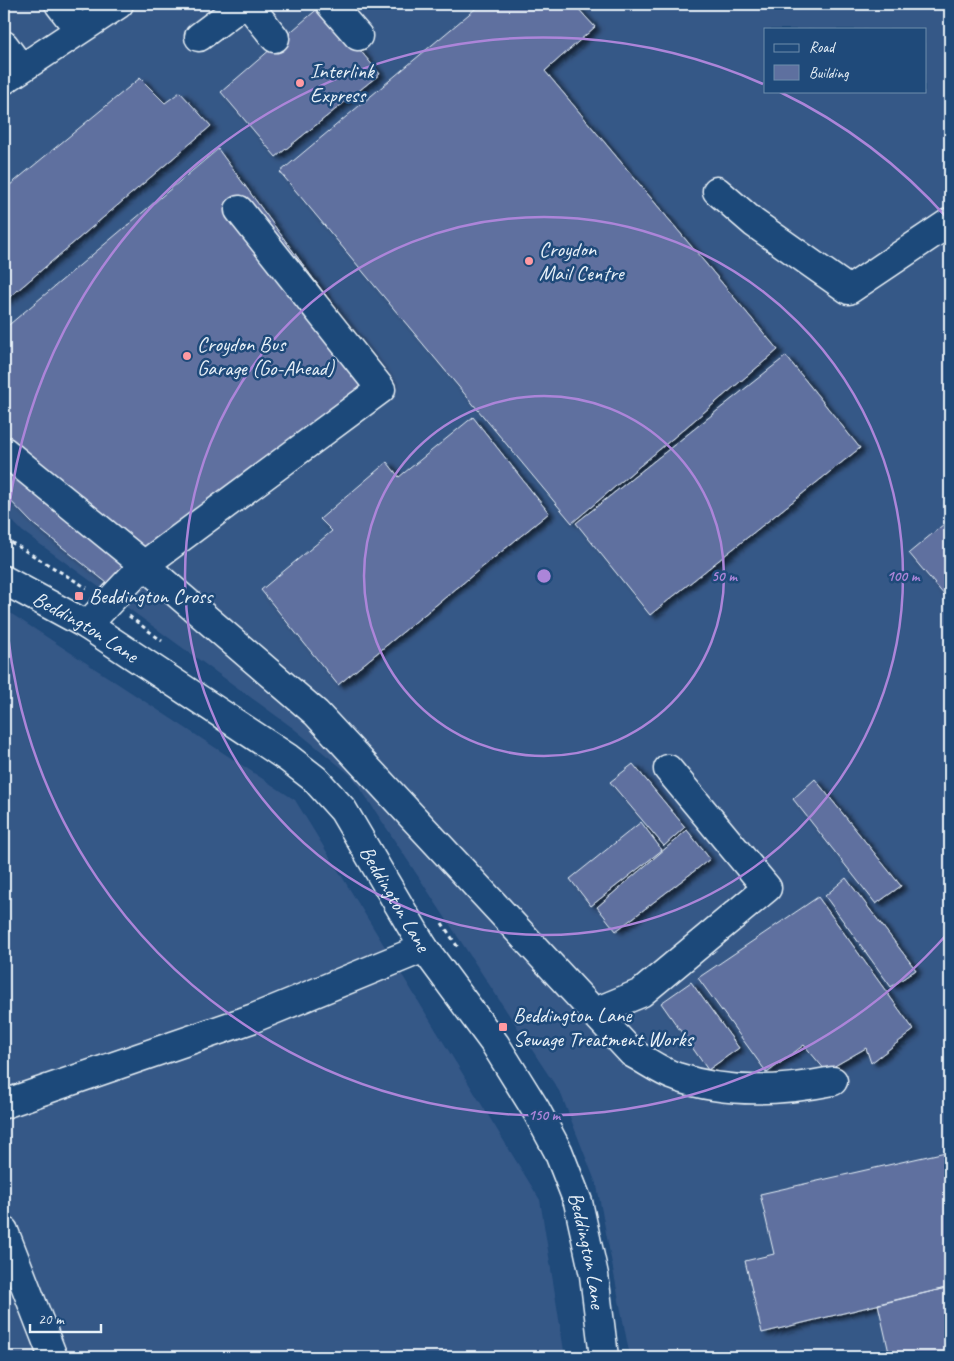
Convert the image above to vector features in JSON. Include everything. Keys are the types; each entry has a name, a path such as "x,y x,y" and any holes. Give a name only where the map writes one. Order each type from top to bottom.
{"main road":[{"path":"59,4 79,30"},
{"path":"4,44 12,74 119,4"},
{"path":"199,37 243,4"},
{"path":"248,4 275,38"},
{"path":"330,4 358,36"},
{"path":"717,191 754,223 849,290 950,222"},
{"path":"87,625 144,565 381,389 239,210"},
{"path":"4,451 144,565 316,713 632,1053 676,1077 720,1087 794,1089 833,1081"},
{"name":"Beddington Lane","path":"4,580 87,625 288,758 315,779 343,810 424,948 495,1044 536,1110 558,1151 578,1202 594,1275 604,1357"},
{"path":"595,1012 641,993 767,888 668,769"},
{"path":"4,1104 254,1018 424,948"},
{"path":"4,1231 53,1357"}],"shaded area":[{"path":"4,4 950,4 950,1357 630,1357 597,1186 561,1094 353,777 293,728 22,531 4,512"},
{"path":"4,609 295,800 540,1200 565,1357 4,1357"}],"building":[{"name":"Croydon Mail Centre","path":"481,4 574,4 595,27 545,71 778,350 572,523 280,172"},
{"name":"Interlink Express","path":"322,5 380,74 276,157 221,92"},
{"path":"140,78 165,103 180,92 211,126 4,302 4,190"},
{"name":"Croydon Bus Garage (Go-Ahead)","path":"218,149 390,383 134,557 107,583 32,523 4,494 4,329"},
{"path":"786,356 860,448 650,615 576,523"},
{"path":"473,417 549,513 338,685 261,590 332,531 320,519 387,462 399,477"},
{"path":"950,519 950,602 909,553"},
{"path":"633,764 685,827 664,846 610,782"},
{"path":"815,779 901,886 876,904 793,799"},
{"path":"641,822 662,850 591,906 570,879"},
{"path":"687,830 710,859 616,931 597,907"},
{"path":"846,878 916,970 891,987 825,896"},
{"path":"818,897 914,1030 871,1063 866,1048 826,1071 804,1045 767,1073 698,978"},
{"path":"691,982 739,1048 708,1070 661,1003"},
{"path":"950,1151 950,1287 762,1333 745,1261 774,1254 760,1194"},
{"path":"950,1287 950,1357 890,1357 878,1304"}],"place":[{"name":"Interlink Express","path":"300,83"},
{"name":"Croydon Mail Centre","path":"529,261"},
{"name":"Croydon Bus Garage (Go-Ahead)","path":"187,356"},
{"name":"Beddington Cross","path":"79,596"},
{"name":"Beddington Lane Sewage Treatment Works","path":"503,1027"}]}
